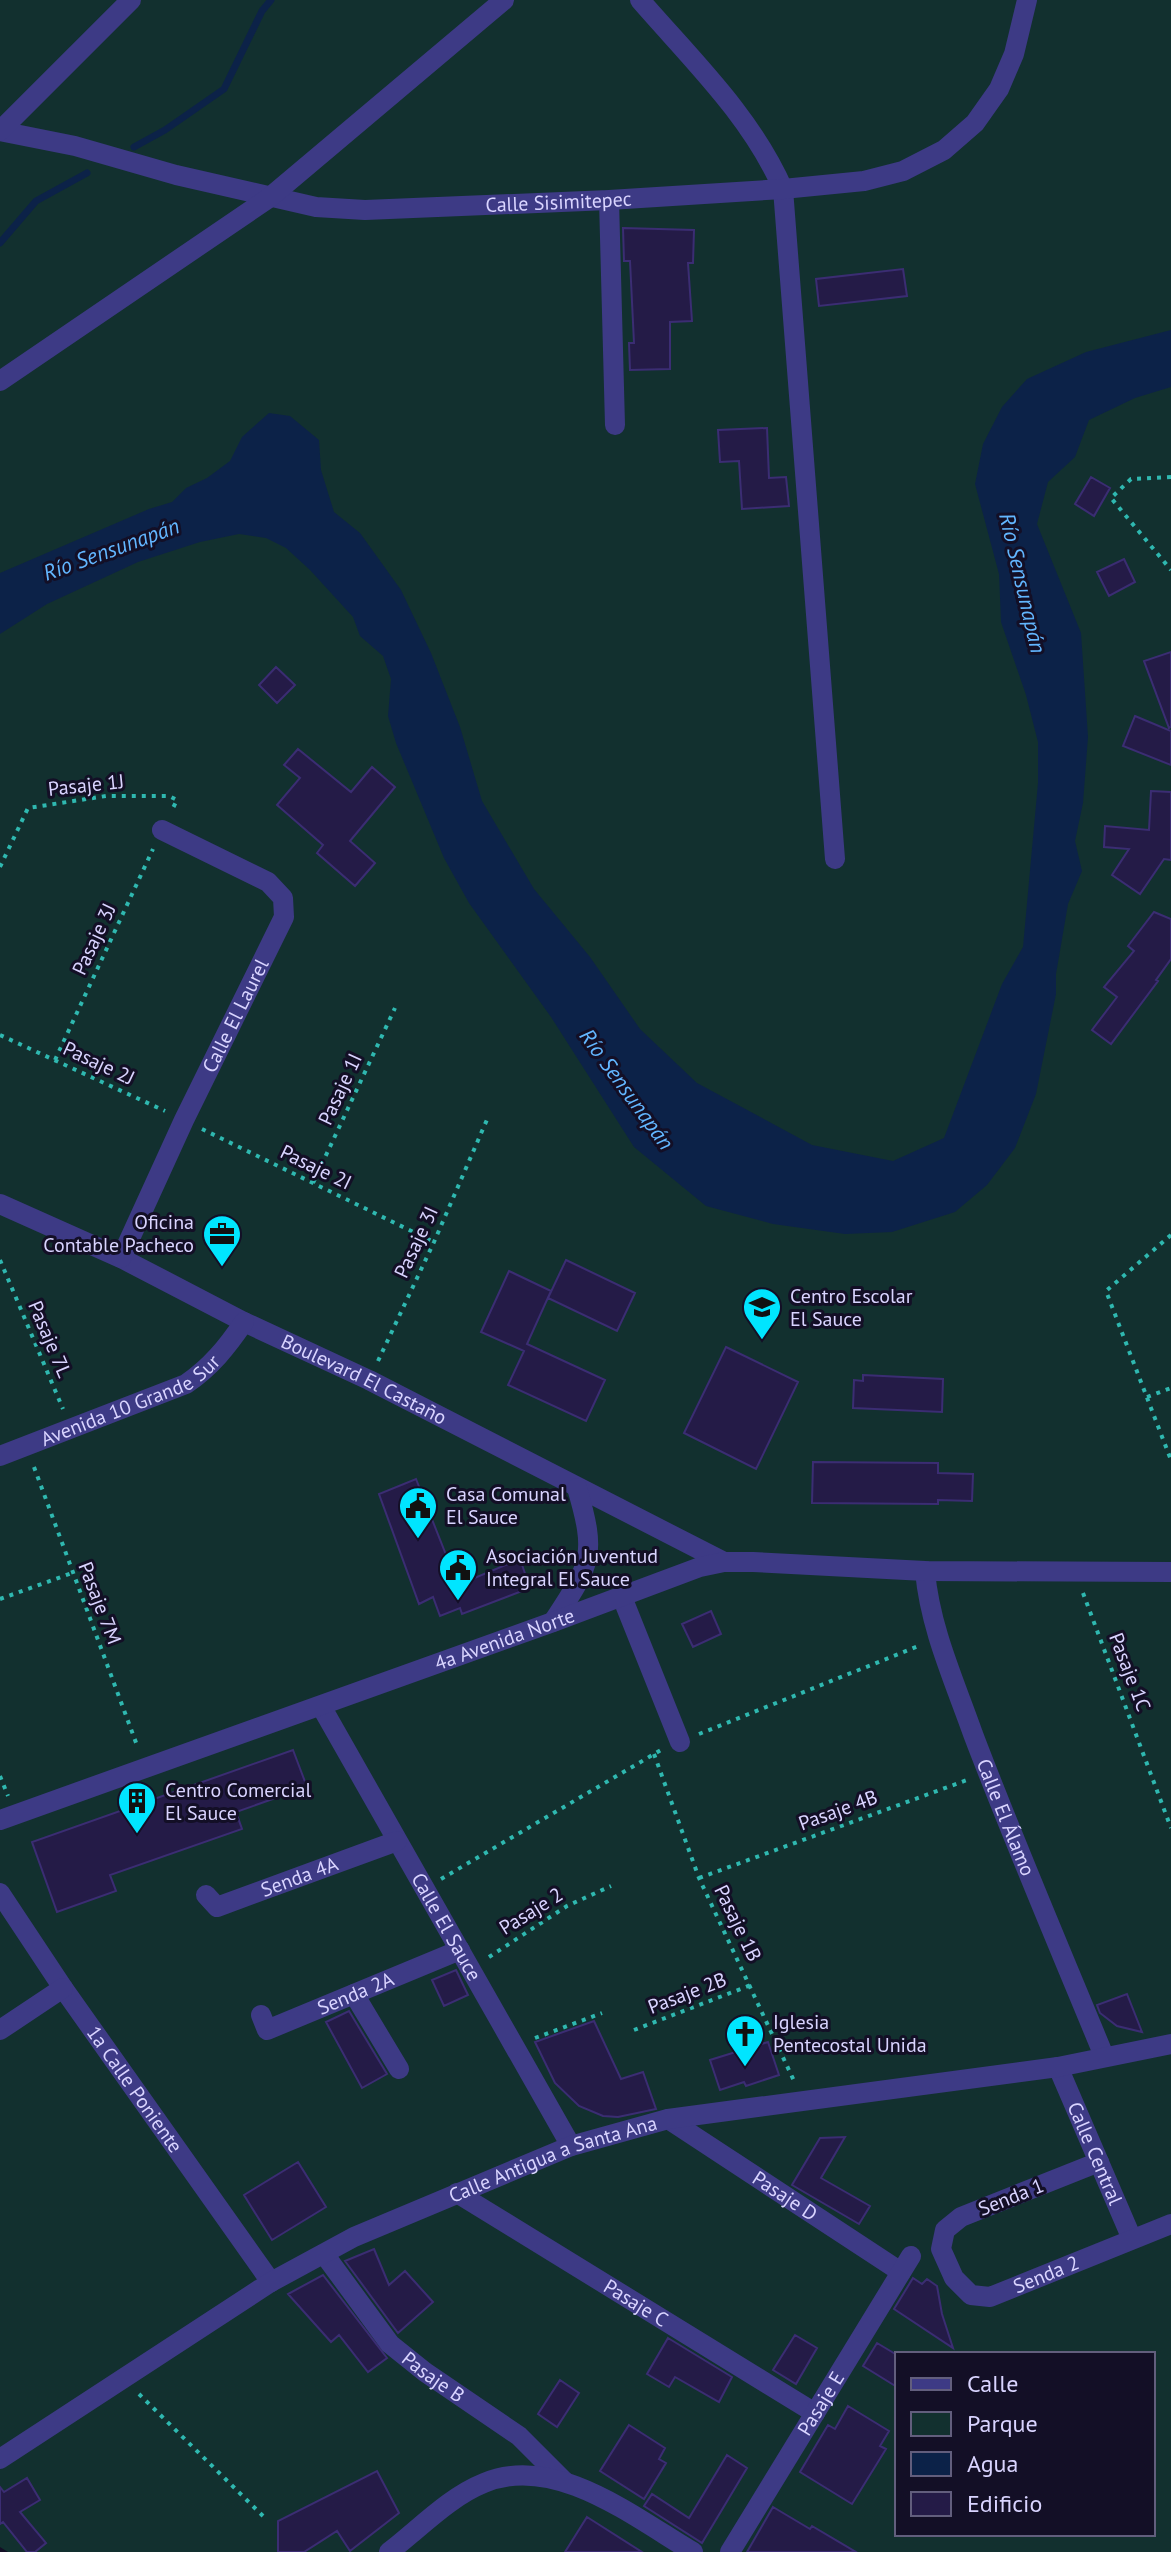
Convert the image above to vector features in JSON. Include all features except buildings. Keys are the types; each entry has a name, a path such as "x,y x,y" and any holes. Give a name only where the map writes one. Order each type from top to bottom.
{"street":[{"path":"0,131 131,0"},
{"path":"0,381 269,198 504,0"},
{"path":"640,0 744,119 769,156 783,189 835,859"},
{"name":"Calle Sisimitepec","path":"0,131 75,146 269,198 316,207 365,210 609,200 864,181 903,171 944,150 975,123 999,89 1014,54 1027,0"},
{"path":"609,200 615,425"},
{"name":"Calle El Laurel","path":"121,1258 184,1120 284,917 283,898 268,882 162,830"},
{"name":"Boulevard El Castaño","path":"0,1204 121,1258 244,1322 369,1380 724,1562"},
{"name":"Avenida 10 Grande Sur","path":"0,1456 186,1384 222,1354 244,1322"},
{"path":"553,1622 579,1583 589,1558 589,1536 577,1488"},
{"name":"4a Avenida Norte","path":"0,1820 700,1567 724,1562 925,1571 1171,1572"},
{"name":"Calle El Álamo","path":"925,1571 929,1611 988,1772 1104,2056"},
{"path":"622,1597 680,1742"},
{"name":"Calle El Sauce","path":"321,1706 571,2146"},
{"name":"Senda 4A","path":"206,1895 217,1907 397,1841"},
{"name":"1a Calle Poniente","path":"0,1893 63,1988 271,2282"},
{"name":"Senda 2A","path":"261,2015 267,2030 460,1950"},
{"path":"0,2030 63,1988"},
{"path":"354,1994 399,2069"},
{"name":"Calle Antigua a Santa Ana","path":"0,2459 271,2282 354,2237 571,2146 668,2119 1058,2067 1171,2044"},
{"name":"Calle Central","path":"1058,2067 1132,2239"},
{"name":"Pasaje D","path":"668,2119 906,2264"},
{"name":"Senda 1","path":"941,2249 945,2230 961,2217 1099,2162"},
{"name":"Pasaje C","path":"457,2193 815,2413"},
{"name":"Senda 2","path":"941,2249 954,2278 971,2295 990,2297 1171,2224"},
{"name":"Pasaje B","path":"324,2254 390,2344 425,2372 519,2436 564,2481"},
{"name":"Pasaje E","path":"730,2552 906,2264"},
{"path":"389,2552 461,2496 484,2483 509,2476 564,2481 592,2492 693,2552"}],"path":[{"path":"1171,477 1131,479 1111,498 1171,570"},
{"name":"Pasaje 1J","path":"0,867 28,808 106,796 169,796 177,800 162,830"},
{"name":"Pasaje 3J","path":"55,1060 162,830"},
{"name":"Pasaje 1I","path":"313,1183 395,1008"},
{"name":"Pasaje 2J","path":"0,1035 184,1120"},
{"name":"Pasaje 3I","path":"369,1380 489,1115"},
{"name":"Pasaje 2I","path":"184,1120 434,1242"},
{"path":"1171,1235 1106,1291 1171,1460"},
{"name":"Pasaje 7L","path":"0,1260 71,1430"},
{"path":"1147,1397 1171,1388"},
{"name":"Pasaje 7M","path":"27,1446 146,1769"},
{"name":"Pasaje 1C","path":"1075,1572 1171,1828"},
{"path":"0,1599 72,1573"},
{"name":"Pasaje 1B","path":"654,1754 699,1878 804,2101"},
{"name":"Pasaje 4B","path":"699,1878 988,1772"},
{"name":"Pasaje 2","path":"470,1969 567,1906 611,1886"},
{"name":"Pasaje 2B","path":"634,2030 751,1985"},
{"path":"514,2045 602,2013"},
{"path":"123,2378 263,2516"}],"green space":[{"path":"0,0 1171,0 1171,2552 8,2552 0,2547"}],"water":[{"name":"Río Sensunapán","path":"1171,330 1171,387 1135,398 1089,420 1075,457 1048,482 1037,524 1081,633 1088,737 1083,803 1075,841 1082,871 1068,904 1056,974 1056,994 1036,1094 1015,1148 987,1185 955,1212 892,1232 845,1234 773,1224 706,1206 634,1147 551,1017 469,903 444,858 396,743 388,716 391,679 383,656 360,636 353,617 286,548 266,538 239,534 200,542 138,562 47,604 0,634 0,573 172,502 186,488 207,478 230,461 242,437 269,413 290,416 319,440 321,470 334,512 360,533 401,590 431,653 460,727 482,801 534,889 590,957 640,1029 697,1083 812,1145 893,1161 944,1138 1002,984 1023,947 1038,783 1038,742 1001,622 999,574 975,484 983,444 1002,407 1027,379 1086,352"}],"waterway":[{"path":"134,147 165,130 224,89 262,11 271,0"},
{"path":"0,243 36,201 87,173"}],"place":[{"name":"Oficina Contable Pacheco","path":"222,1268"},
{"name":"Centro Escolar El Sauce","path":"762,1341"},
{"name":"Casa Comunal El Sauce","path":"418,1540"},
{"name":"Asociación Juventud Integral El Sauce","path":"458,1602"},
{"name":"Centro Comercial El Sauce","path":"137,1835"},
{"name":"Iglesia Pentecostal Unida","path":"745,2068"}]}
